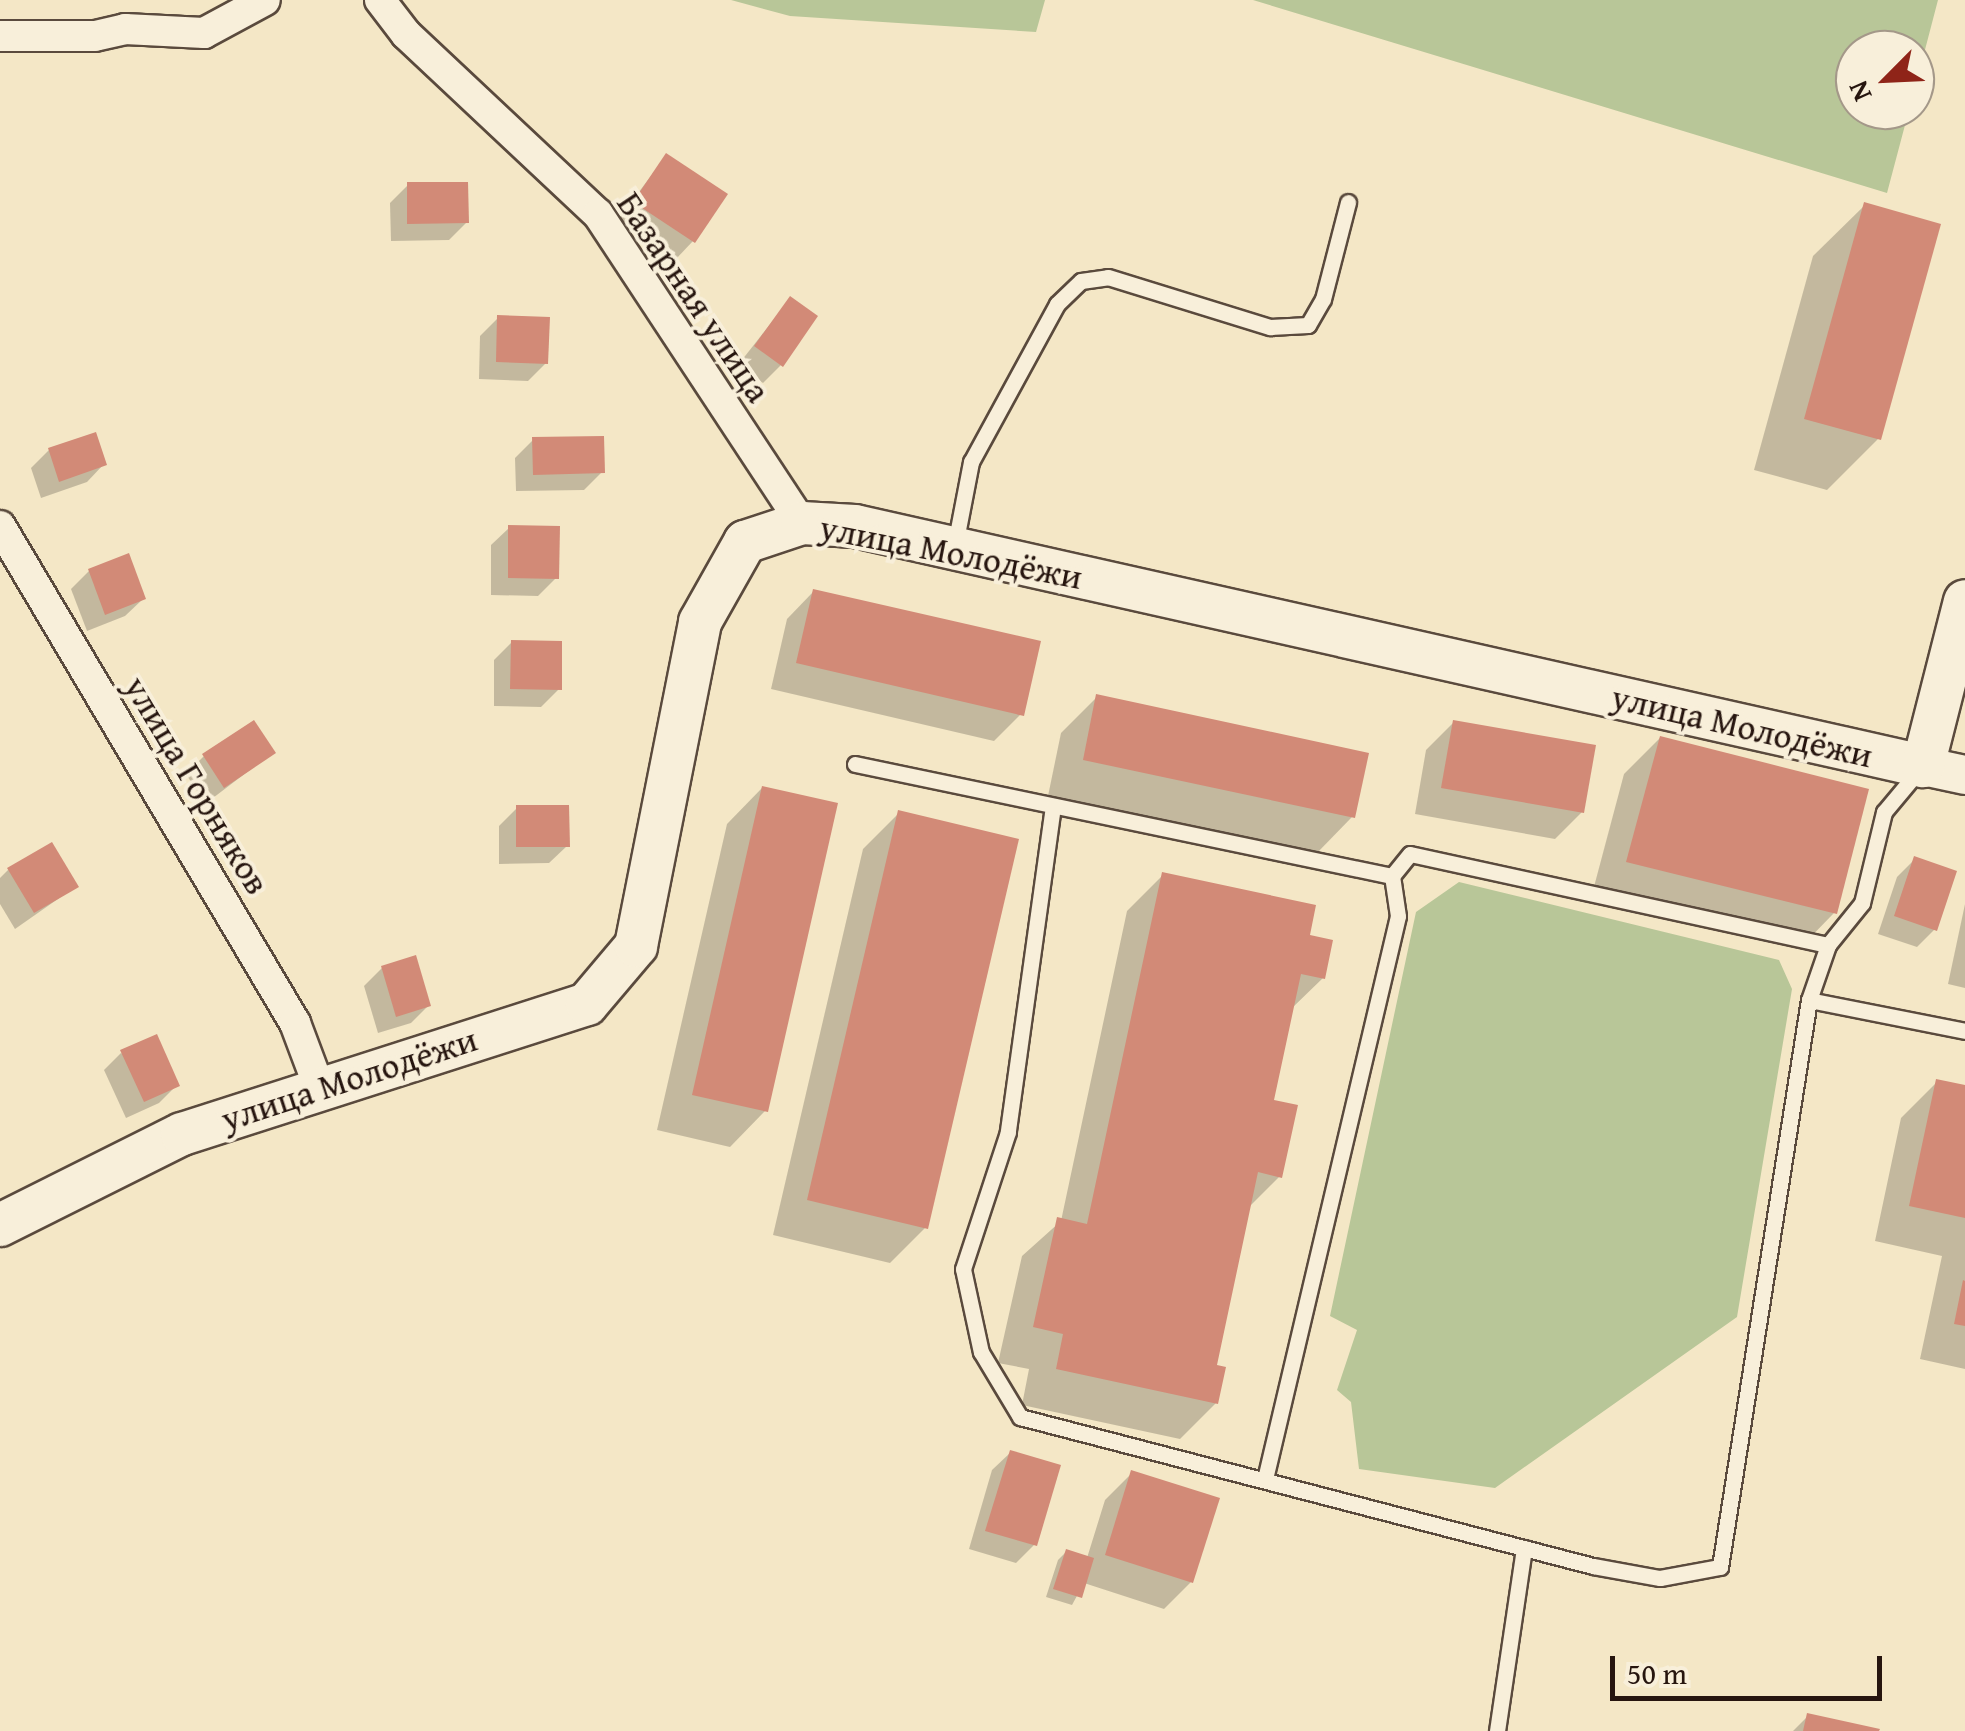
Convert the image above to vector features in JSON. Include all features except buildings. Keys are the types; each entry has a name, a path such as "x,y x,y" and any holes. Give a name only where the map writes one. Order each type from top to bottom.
{"main road":[{"name":"улица Молодёжи","path":"0,1225 182,1134 587,1004 636,946 700,622 746,542 802,523 854,526 1923,766"},
{"path":"1923,766 1965,601"}],"street":[{"path":"0,36 95,36 126,28 204,33 265,0"},
{"name":"Базарная улица","path":"380,0 406,34 598,214 802,523"},
{"name":"улица Горняков","path":"0,526 295,1022 319,1088"},
{"name":"улица Молодёжи","path":"1923,766 1965,775"}],"lane":[{"path":"954,549 970,462 1057,304 1081,282 1108,276 1270,327 1308,324 1323,299 1348,202"},
{"path":"855,764 1392,876"},
{"path":"1052,806 1008,1132 963,1270 981,1352 1020,1417 1524,1548 1660,1578 1720,1567 1808,1000 1828,945 1862,903 1884,812 1923,766"},
{"path":"1265,1478 1398,916 1392,876 1410,854 1828,945"},
{"path":"1808,1000 1965,1032"},
{"path":"1497,1731 1524,1548"}],"green space":[{"path":"731,0 1045,0 1036,32 790,16"},
{"path":"1253,0 1938,0 1930,30 1835,30 1835,130 1904,130 1887,193"},
{"path":"1459,882 1779,960 1792,989 1737,1317 1495,1488 1359,1469 1351,1402 1337,1390 1357,1330 1330,1316 1416,912"}]}
